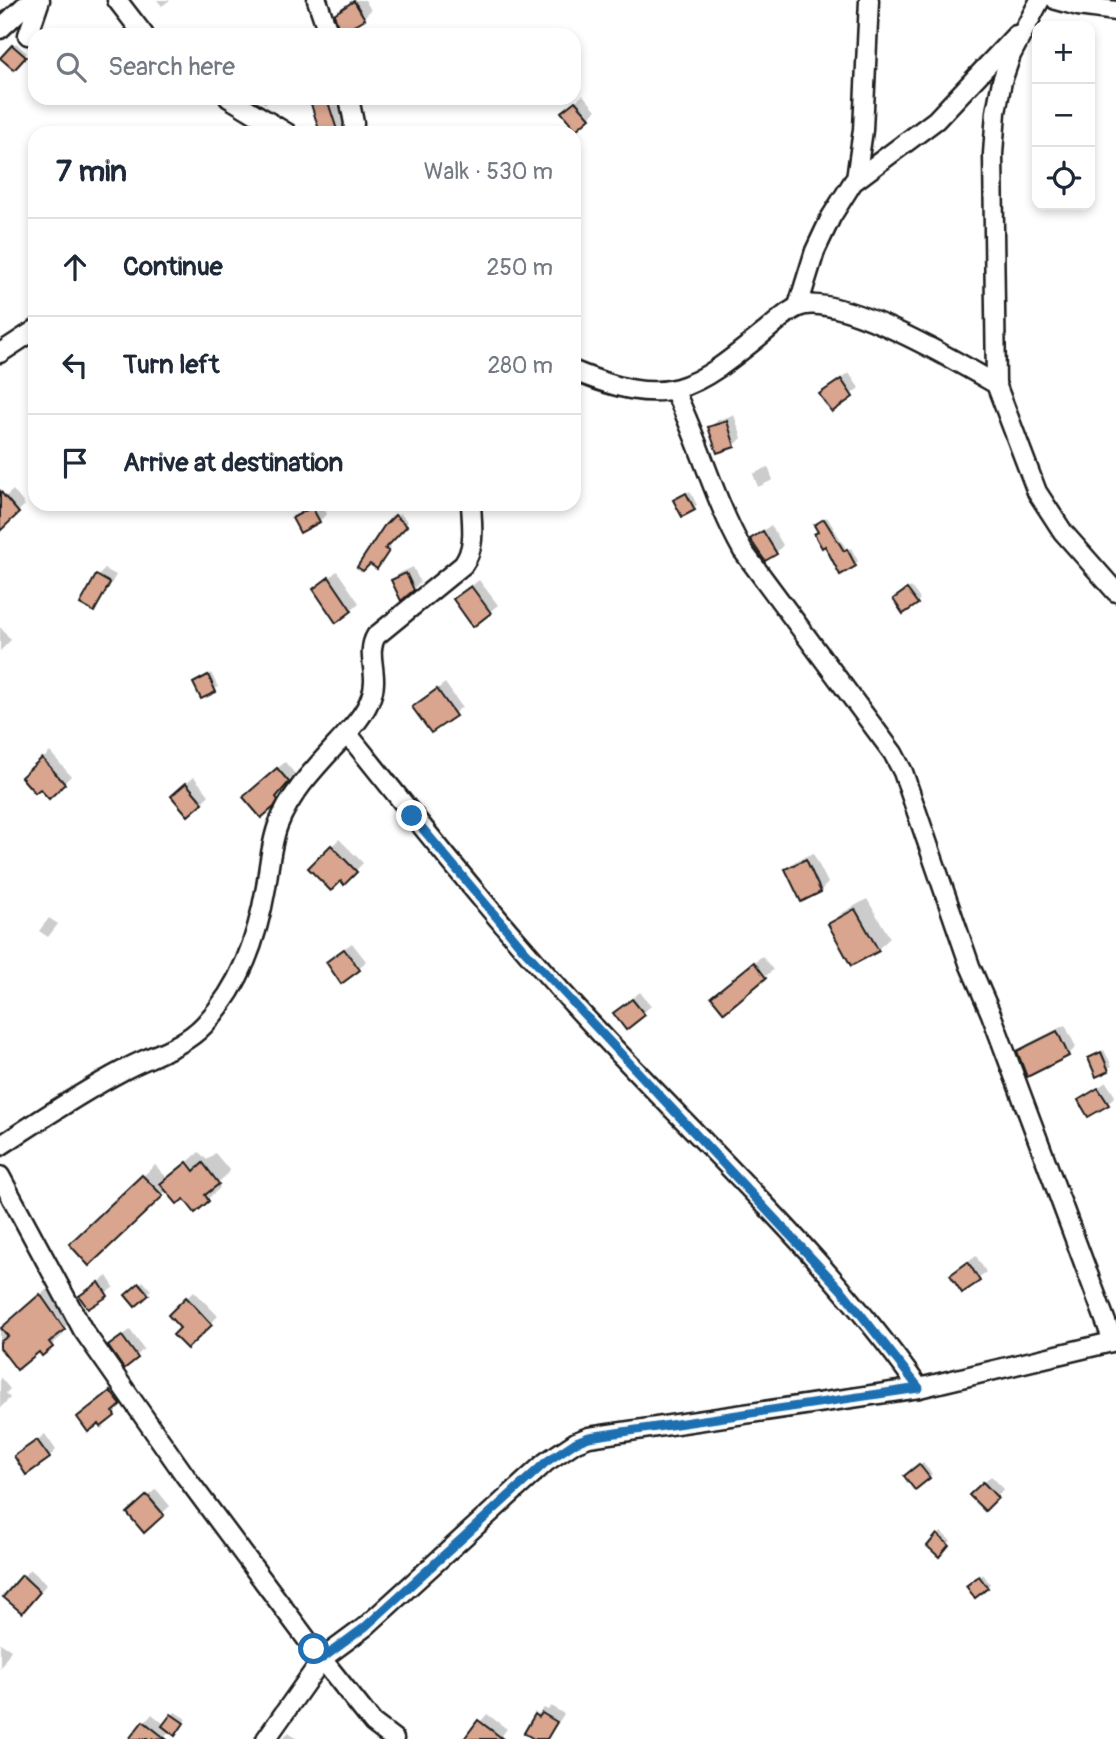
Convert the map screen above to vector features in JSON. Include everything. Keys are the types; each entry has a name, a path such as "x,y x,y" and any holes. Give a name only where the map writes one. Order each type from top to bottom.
{"street":[{"path":"0,29 31,0"},
{"path":"31,28 40,0"},
{"path":"117,0 139,28"},
{"path":"317,0 327,28"},
{"path":"856,179 863,130 869,0"},
{"path":"1040,0 1011,55 1002,81 996,113 993,154 996,384 1037,492 1063,532 1116,592"},
{"path":"1056,0 1116,11"},
{"path":"797,306 826,227 856,179 936,120 1026,26"},
{"path":"241,105 275,126"},
{"path":"350,105 354,126"},
{"path":"581,374 652,393 674,390 710,374 797,306 819,304 853,313 932,349 996,384"},
{"path":"0,353 28,335"},
{"path":"266,1739 323,1658 365,1627 546,1462 576,1442 589,1437 645,1428 919,1388 1115,1341 991,1014 970,966 903,772 893,753 743,551 727,524 700,450 674,390"},
{"path":"0,1146 95,1086 187,1040 219,1008 242,972 250,952 278,826 290,802 371,698 376,674 372,643 376,636 463,565 469,557 471,511"},
{"path":"346,733 524,950 804,1249 860,1312 919,1388"},
{"path":"0,1176 83,1329 186,1477 373,1723 394,1739"}],"building":[{"path":"354,1 365,19 350,28 338,28 334,14"},
{"path":"12,45 26,57 14,70 0,58"},
{"path":"311,105 329,105 336,126 318,126"},
{"path":"570,105 579,105 590,118 581,126 573,126 561,112"},
{"path":"841,379 853,397 832,412 819,394"},
{"path":"727,421 735,447 717,453 708,427"},
{"path":"0,491 19,513 0,531"},
{"path":"686,493 695,510 682,517 673,500"},
{"path":"305,511 314,511 320,522 300,533 292,518"},
{"path":"395,515 407,526 385,549 389,551 377,569 370,564 363,571 357,567 384,526"},
{"path":"824,519 844,551 847,549 856,566 840,575 825,546 822,548 814,534 818,532 814,525"},
{"path":"763,531 777,554 765,561 750,539"},
{"path":"406,573 414,590 401,601 391,580"},
{"path":"96,575 110,583 94,612 80,604"},
{"path":"329,577 352,611 336,623 313,589"},
{"path":"471,586 491,613 473,627 453,599"},
{"path":"907,589 918,604 903,614 893,599"},
{"path":"208,675 216,692 201,699 193,683"},
{"path":"437,689 456,716 431,733 412,707"},
{"path":"42,758 65,784 49,799 40,789 35,793 21,777"},
{"path":"277,768 289,782 276,797 278,800 274,807 261,818 243,797"},
{"path":"186,783 203,803 188,816 171,796"},
{"path":"331,845 357,872 344,885 341,881 331,891 308,868"},
{"path":"806,859 821,892 801,902 785,869"},
{"path":"855,909 879,951 851,966 828,924"},
{"path":"344,949 360,970 341,984 326,962"},
{"path":"754,962 766,978 724,1013 711,997"},
{"path":"632,999 645,1015 626,1030 613,1013"},
{"path":"1057,1031 1069,1056 1027,1077 1017,1051"},
{"path":"1101,1052 1109,1071 1096,1077 1088,1058"},
{"path":"1098,1088 1109,1105 1088,1117 1078,1100"},
{"path":"187,1162 194,1171 203,1163 219,1184 205,1195 209,1201 195,1213 184,1199 177,1204 160,1184"},
{"path":"142,1175 163,1196 89,1266 69,1244"},
{"path":"968,1262 980,1281 962,1293 950,1275"},
{"path":"99,1282 108,1296 88,1309 79,1296"},
{"path":"139,1283 149,1295 135,1307 125,1295"},
{"path":"40,1294 65,1330 49,1342 53,1347 42,1356 39,1352 17,1370 0,1348 0,1342 8,1336 1,1328"},
{"path":"186,1297 212,1325 187,1349 173,1335 180,1328 168,1315"},
{"path":"122,1336 138,1358 124,1369 108,1346"},
{"path":"110,1391 121,1405 113,1412 115,1416 101,1427 99,1424 88,1432 77,1417"},
{"path":"37,1440 50,1458 26,1475 14,1456"},
{"path":"919,1464 930,1478 915,1490 904,1476"},
{"path":"983,1482 998,1498 985,1511 969,1495"},
{"path":"147,1495 164,1515 144,1533 127,1513"},
{"path":"937,1534 949,1545 939,1557 927,1546"},
{"path":"22,1575 40,1592 22,1613 3,1597"},
{"path":"979,1576 988,1588 975,1598 966,1586"},
{"path":"542,1713 557,1722 547,1739 534,1739 524,1733 535,1714 539,1717"},
{"path":"171,1714 184,1723 175,1736 162,1726"},
{"path":"478,1720 503,1739 464,1739"},
{"path":"143,1721 166,1739 129,1739"}],"route":[{"path":"314,1649 323,1658 365,1627 546,1462 576,1442 589,1437 656,1426 747,1415 919,1388 844,1293 597,1031 485,905 412,816"}]}
